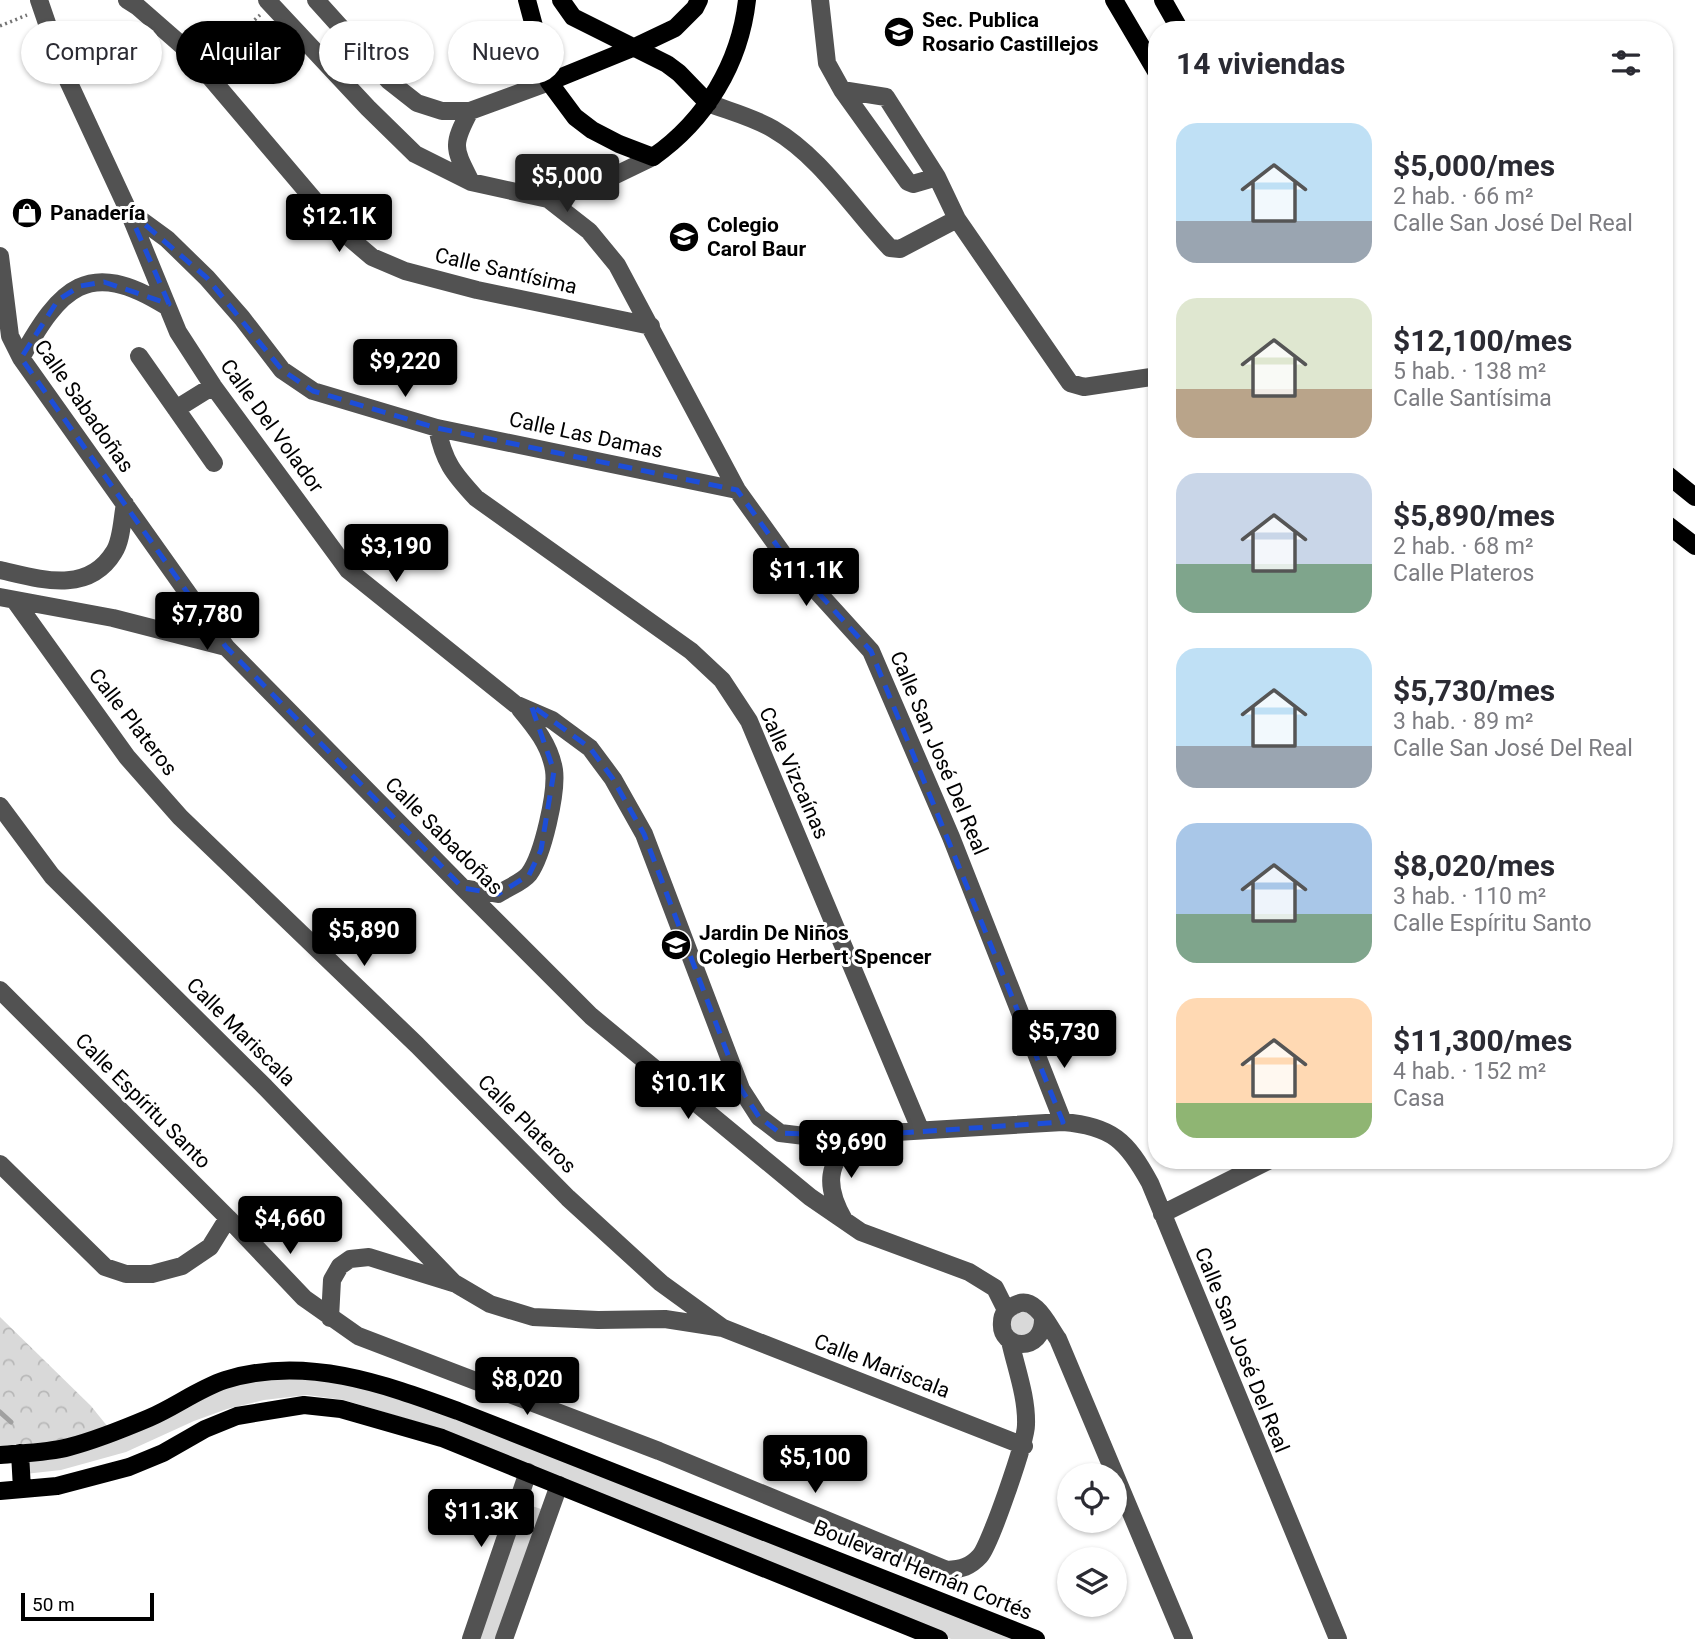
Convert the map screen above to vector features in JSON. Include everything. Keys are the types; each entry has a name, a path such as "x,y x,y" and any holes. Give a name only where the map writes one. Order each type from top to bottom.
{"main road":[{"path":"527,0 533,21"},
{"path":"561,0 573,17 599,32 635,47 679,73 708,103"},
{"path":"564,76 675,28 695,8 699,0"},
{"path":"550,84 575,117 592,130 653,157 688,128 723,80 736,53 744,26 747,0"},
{"path":"1114,0 1148,58"},
{"path":"1163,0 1175,21"},
{"path":"1673,479 1695,497"},
{"path":"1673,529 1695,546"},
{"name":"Boulevard Hernán Cortés","path":"0,1455 67,1448 151,1417 225,1381 256,1374 300,1371 339,1374 390,1386 458,1411 1036,1639"},
{"path":"0,1492 57,1486 129,1467 237,1416 304,1405 341,1409 442,1438 939,1639"},
{"path":"20,1453 22,1489"}],"street":[{"name":"Calle Santísima","path":"127,0 176,39"},
{"path":"316,0 389,81 417,103 442,111 470,111 544,84"},
{"path":"820,0 827,63 842,90 908,182 913,184 937,177"},
{"path":"270,2 368,108 415,154 471,182 548,199 597,184 653,157"},
{"name":"Calle Del Volador","path":"40,5 63,70 158,279 178,332 213,386 348,570 515,704 552,720 590,748 613,779 644,834 741,1089 759,1117 780,1133 813,1137 855,1136 920,1129"},
{"name":"Calle Santísima","path":"216,84 338,228 372,257 405,271 477,290 651,326"},
{"path":"842,90 886,97 937,177 957,219 1070,383 1084,387 1148,377"},
{"path":"708,103 759,122 786,138 824,172 890,247 900,249 957,219"},
{"path":"470,111 457,139 456,152 471,182"},
{"name":"Calle San José Del Real","path":"548,199 589,231 617,265 737,490 783,554 871,651 951,836 1063,1122"},
{"name":"Calle Las Damas","path":"128,211 167,239 207,278 282,370 313,391 438,428 737,490"},
{"name":"Calle Sabadoñas","path":"0,256 10,336 20,358 226,647 591,1016 810,1197 846,1223 861,1232 969,1272 995,1289 1006,1310 1002,1322 1004,1334 1010,1341 1027,1426 1024,1446 982,1554 967,1569"},
{"path":"20,358 41,321 58,300 80,286 104,282 130,287 166,306"},
{"path":"139,356 214,463"},
{"path":"176,409 213,386"},
{"name":"Calle Vizcaínas","path":"438,428 442,451 453,472 476,498 691,651 722,680 749,721 920,1129"},
{"path":"0,570 48,581 75,581 99,572 116,550 125,504"},
{"path":"7,599 113,618 226,647"},
{"name":"Calle Plateros","path":"7,599 127,757 180,817 416,1045 568,1198 661,1283 723,1328"},
{"path":"463,888 498,894 529,875 541,850 550,816 554,771 540,733 515,704"},
{"name":"Calle Mariscala","path":"0,806 51,876 265,1087 456,1284"},
{"name":"Calle Espíritu Santo","path":"0,990 228,1218 304,1298 358,1336 659,1451 947,1570 967,1569"},
{"name":"Calle San José Del Real","path":"920,1129 1063,1122 1086,1124 1114,1134 1136,1158 1150,1183 1338,1639"},
{"path":"846,1223 831,1190 839,1153 855,1136"},
{"path":"0,1164 105,1267 126,1274 152,1274 181,1266 209,1247 228,1218"},
{"path":"1162,1214 1252,1169"},
{"path":"330,1318 332,1280 340,1266 350,1259 369,1257 456,1284 490,1304 533,1317 665,1319 723,1328"},
{"path":"1006,1310 1019,1302 1038,1308 1058,1339 1184,1639"},
{"path":"1010,1341 1023,1345 1031,1343 1044,1328 1043,1318"},
{"name":"Calle Mariscala","path":"723,1328 1024,1446"},
{"path":"471,1639 528,1472"},
{"path":"504,1639 559,1485"}],"path":[{"path":"250,21 270,2"},
{"path":"0,26 40,5"}],"highlighted area":[{"path":"128,210 207,278 282,370 313,391 437,428 737,490 783,554 871,651 1063,1122 855,1136 780,1133 759,1117 741,1089 644,834 613,779 590,748 531,705 554,771 541,850 529,875 498,894 463,888 226,647 21,358 58,300 80,286 104,282 169,304"}],"green space":[{"path":"1024,1309 1035,1317 1036,1324 1027,1336 1020,1337 1009,1328 1011,1315"},
{"path":"0,1317 91,1406 112,1432 0,1454"},
{"path":"299,1374 389,1389 1031,1639 951,1639 444,1430 344,1400 307,1395 264,1400 194,1421 126,1452 61,1470 25,1474 25,1459 223,1386"},
{"path":"523,1503 541,1509 498,1639 478,1639"}],"waterway":[{"path":"0,1412 11,1422"}],"place":[{"name":"Sec. Publica Rosario Castillejos","path":"899,32"},
{"name":"Panadería","path":"27,213"},
{"name":"Colegio Carol Baur","path":"684,237"},
{"name":"Jardin De Niños Colegio Herbert Spencer","path":"676,945"}]}
